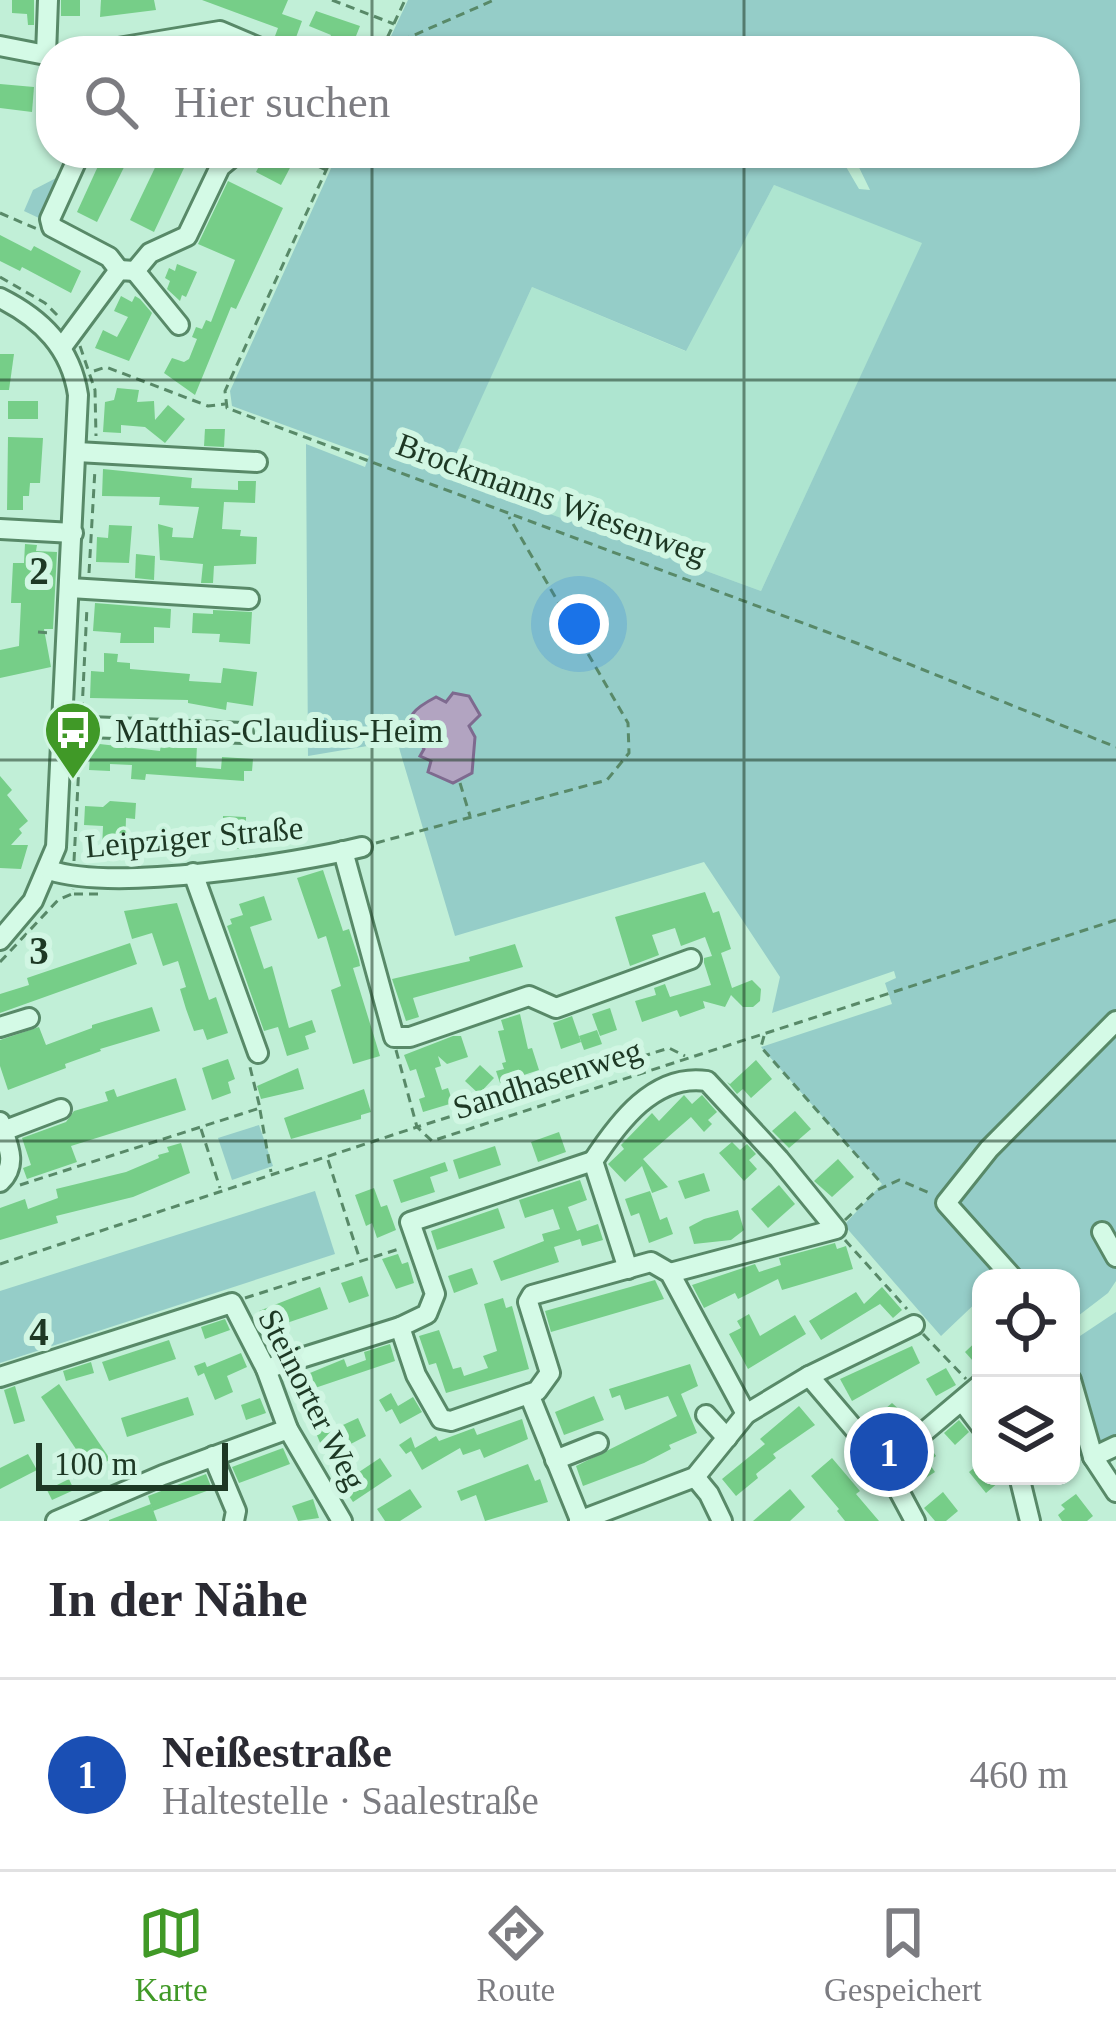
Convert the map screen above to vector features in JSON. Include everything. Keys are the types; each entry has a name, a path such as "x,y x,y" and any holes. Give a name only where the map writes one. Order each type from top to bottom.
{"street":[{"path":"48,0 49,36"},
{"path":"190,36 220,31 232,36"},
{"path":"0,46 36,53"},
{"path":"73,168 50,219 52,227 127,270 179,325"},
{"path":"62,346 127,270 187,236 220,168"},
{"path":"0,298 27,313 62,346 78,395 58,825 50,870 33,901 0,940"},
{"path":"77,452 257,462"},
{"path":"0,529 73,533"},
{"path":"70,588 249,599"},
{"path":"63,726 243,733"},
{"name":"Leipziger Straße","path":"50,870 73,877 193,873 353,849 394,1036"},
{"path":"193,873 258,1053"},
{"path":"394,1036 410,1037 529,995 556,1008 691,959"},
{"path":"0,1027 29,1018"},
{"path":"1005,1269 946,1203 989,1149 1116,1021"},
{"path":"261,1360 400,1328 427,1314 435,1294 410,1222 593,1160 635,1104 698,1079 707,1081 836,1229 670,1273"},
{"path":"7,1185 12,1159 2,1126 61,1109"},
{"path":"593,1160 628,1269"},
{"path":"1102,1232 1116,1257"},
{"path":"400,1328 416,1375 441,1419 451,1421 537,1391 550,1373 530,1317 532,1295 651,1262 670,1273 746,1414"},
{"path":"0,1377 232,1303"},
{"name":"Steinorter Weg","path":"232,1303 288,1430 342,1521"},
{"path":"529,1394 579,1521 694,1477 746,1414 809,1376 914,1325"},
{"path":"809,1376 885,1465 915,1521"},
{"path":"885,1465 972,1392"},
{"path":"1080,1412 1093,1457 1116,1492"},
{"path":"706,1415 727,1438"},
{"path":"56,1521 288,1430"},
{"path":"556,1460 598,1444"},
{"path":"1093,1457 1116,1446"},
{"path":"213,1456 236,1511 234,1521"},
{"path":"694,1477 710,1494 722,1521"},
{"path":"1021,1485 1030,1521"}],"path":[{"path":"332,0 394,24"},
{"path":"388,36 405,0"},
{"path":"412,36 494,0"},
{"path":"225,404 225,391 326,170 322,168"},
{"path":"0,213 43,232 52,227"},
{"name":"Brockmanns Wiesenweg","path":"92,371 106,367 208,406 225,404 231,411 860,644 1116,747"},
{"path":"353,849 607,780 628,754 628,723 508,514"},
{"path":"38,632 58,634"},
{"path":"460,784 470,818"},
{"path":"0,962 52,906 72,894 73,877"},
{"name":"Sandhasenweg","path":"0,1264 417,1127 432,1142 1116,920"},
{"path":"764,1034 761,1047 884,1186"},
{"path":"394,1036 417,1127 668,1048 688,1058"},
{"path":"258,1053 249,1070 271,1175"},
{"path":"7,1185 260,1108"},
{"path":"200,1127 221,1191"},
{"path":"327,1157 361,1262"},
{"path":"946,1203 899,1180 884,1186 836,1229 972,1392"},
{"path":"232,1303 417,1244"}],"green space":[{"path":"774,185 923,242 761,591 445,476 532,287 685,351"}],"shaded area":[{"path":"408,0 1116,0 1116,1281 1080,1314 1080,1269 972,1269 972,1307 941,1336 844,1225 882,1184 761,1047 892,1004 885,983 896,978 894,971 772,1013 780,977 704,862 455,936 397,741 308,756 306,444 365,467 369,456 232,406 230,391 331,168 847,168 859,189 870,190 859,168 1080,168 1080,36 391,36","holes":["774,185 922,243 761,591 446,476 532,287 686,351","475,737 471,773 424,749 417,740"]},
{"path":"60,176 41,219 24,211 33,190"},
{"path":"453,693 469,696 480,715 469,726 475,737 472,773 453,783 428,772 431,761 420,756 424,749 418,740 410,740 409,731 417,709 436,697 446,702"},
{"path":"259,1125 273,1166 232,1180 218,1138"},
{"path":"315,1191 335,1254 0,1363 0,1291"},
{"path":"1116,1312 1116,1442 1096,1452 1080,1386 1080,1336"}],"building":[{"path":"12,0 34,0 34,25 28,25 27,14 12,13"},
{"path":"61,0 80,0 80,16 61,16"},
{"path":"101,0 154,0 156,10 100,17"},
{"path":"202,0 288,0 282,14 302,21 297,36 275,36 278,28"},
{"path":"316,11 360,26 356,36 331,36 309,26"},
{"path":"0,84 34,87 32,112 0,108"},
{"path":"97,168 124,168 97,222 77,212"},
{"path":"155,168 184,168 154,232 130,220"},
{"path":"258,168 290,168 281,185 256,172"},
{"path":"228,181 283,208 236,309 231,307 195,395 164,373 172,358 189,359 196,327 202,329 206,320 211,322 235,260 198,244"},
{"path":"0,235 31,251 34,246 81,271 71,293 0,261"},
{"path":"177,264 197,272 180,301 167,289 170,281 165,278"},
{"path":"121,296 132,302 135,296 152,313 129,361 95,348 103,330 117,337 128,317 114,311"},
{"path":"0,354 14,354 9,390 0,390"},
{"path":"117,388 139,390 137,402 154,401 155,420 168,405 185,419 165,443 145,427 121,425 121,433 103,432 105,402 114,400"},
{"path":"8,401 38,401 38,419 8,419"},
{"path":"205,429 225,429 224,447 204,446"},
{"path":"8,437 43,438 40,483 30,483 23,510 7,510"},
{"path":"103,469 192,478 191,488 238,490 238,481 256,481 255,503 224,502 222,529 257,537 256,564 214,566 213,583 201,583 203,564 160,560 158,524 173,528 172,537 193,538 199,507 159,505 160,497 102,496"},
{"path":"109,525 132,526 129,563 96,562 97,537 108,538"},
{"path":"25,544 37,545 36,551 57,552 53,629 44,629 51,667 0,678 0,650 19,646 21,603 11,603 13,563 24,563"},
{"path":"136,554 155,556 154,580 135,578"},
{"path":"95,603 171,609 170,628 154,627 154,643 120,643 121,633 93,631"},
{"path":"213,610 252,612 250,644 219,642 220,634 192,633 193,613 213,614"},
{"path":"104,653 118,654 117,662 130,663 130,669 190,674 189,681 221,683 223,668 257,672 253,706 227,702 226,710 188,700 90,698 91,671 104,672"},
{"path":"91,743 160,751 161,743 197,745 196,767 221,769 222,757 253,759 252,771 244,771 244,781 146,774 145,780 131,779 132,765 89,770"},
{"path":"0,776 12,790 7,795 28,821 11,845 28,845 21,869 0,868"},
{"path":"110,801 136,803 135,819 126,818 125,851 102,850 103,826 84,825 85,806 103,807"},
{"path":"223,816 246,817 245,849 222,849"},
{"path":"323,870 343,931 349,929 359,960 360,966 353,968 380,1056 353,1064 331,990 341,986 326,936 318,939 297,878"},
{"path":"705,892 713,913 719,911 731,949 721,953 732,988 752,980 761,989 760,1001 743,1007 731,995 725,1007 703,1001 705,1008 680,1017 677,1010 642,1022 635,1001 656,995 654,988 665,984 670,997 711,985 704,958 712,956 705,937 681,946 675,928 652,935 659,955 630,966 615,917"},
{"path":"264,896 272,920 250,927 264,969 272,966 289,1028 312,1020 316,1032 305,1036 309,1049 287,1056 278,1027 264,1031 227,926 232,924 230,919 243,915 239,904"},
{"path":"177,903 209,1000 216,997 228,1033 207,1040 203,1029 194,1031 180,989 186,987 178,961 163,966 152,933 132,939 124,911"},
{"path":"130,943 137,964 0,1013 0,994 29,985 27,978"},
{"path":"515,944 523,967 413,998 419,1017 406,1021 392,979 470,961 469,957"},
{"path":"152,1007 160,1031 100,1049 8,1090 0,1066 0,1040 39,1027 46,1045"},
{"path":"610,1008 617,1030 600,1036 592,1014"},
{"path":"520,1014 528,1049 532,1048 539,1070 500,1083 496,1071 504,1069 506,1062 498,1031 504,1030 501,1020"},
{"path":"572,1016 581,1042 561,1049 553,1023"},
{"path":"597,1030 602,1044 584,1050 579,1036"},
{"path":"461,1036 468,1057 447,1064 438,1056 441,1066 435,1068 442,1090 448,1088 453,1103 423,1112 419,1099 425,1097 416,1069 410,1071 404,1055"},
{"path":"228,1059 235,1079 228,1082 231,1093 212,1100 202,1068"},
{"path":"756,1060 772,1079 751,1098 743,1089 737,1094 727,1082"},
{"path":"480,1065 494,1078 479,1094 465,1081"},
{"path":"298,1068 304,1089 261,1099 257,1086"},
{"path":"176,1078 186,1110 71,1146 77,1162 27,1179 23,1168 31,1165 22,1138 66,1122 74,1111 108,1101 105,1092 114,1089 117,1097"},
{"path":"364,1089 371,1112 361,1119 291,1139 284,1118"},
{"path":"684,1095 692,1104 702,1095 717,1112 708,1120 712,1124 704,1132 691,1117 643,1159 668,1187 652,1193 642,1166 625,1182 608,1164 652,1113 659,1121"},
{"path":"795,1111 811,1129 789,1148 772,1131"},
{"path":"559,1132 566,1152 538,1162 531,1142"},
{"path":"732,1142 740,1150 747,1144 756,1154 749,1160 757,1169 744,1181 719,1153"},
{"path":"181,1143 190,1173 133,1197 56,1216 58,1223 0,1240 0,1208 25,1199 28,1209 58,1198 56,1189 126,1172"},
{"path":"495,1146 501,1165 459,1179 453,1160"},
{"path":"838,1159 854,1177 832,1197 814,1181"},
{"path":"445,1162 448,1171 430,1177 435,1192 401,1203 393,1180"},
{"path":"704,1173 710,1191 685,1199 678,1181"},
{"path":"580,1180 587,1200 568,1207 577,1231 598,1224 603,1240 582,1246 580,1239 554,1247 559,1262 501,1281 493,1261 544,1241 542,1234 560,1229 553,1209 525,1218 519,1200"},
{"path":"779,1185 795,1204 768,1228 751,1209"},
{"path":"374,1188 381,1207 387,1205 396,1230 377,1238 372,1223 366,1226 355,1195"},
{"path":"650,1191 660,1220 667,1217 673,1234 649,1243 639,1213 631,1216 625,1199"},
{"path":"498,1208 505,1228 437,1250 431,1231"},
{"path":"738,1210 744,1230 731,1240 694,1244 689,1227"},
{"path":"835,1243 837,1249 846,1246 853,1269 782,1290 778,1279 738,1299 735,1293 704,1308 692,1285 755,1264 759,1272 781,1265 779,1258"},
{"path":"398,1254 402,1264 408,1262 414,1283 396,1289 382,1259"},
{"path":"472,1268 478,1284 454,1293 448,1276"},
{"path":"362,1276 369,1296 349,1303 341,1283"},
{"path":"655,1280 664,1299 551,1332 545,1311"},
{"path":"320,1287 328,1309 266,1330 259,1311"},
{"path":"882,1287 902,1310 893,1318 880,1304 821,1340 809,1321 856,1292 864,1304"},
{"path":"503,1298 506,1308 512,1306 529,1369 446,1393 436,1363 429,1365 419,1336 439,1330 453,1369 461,1367 464,1376 488,1368 483,1356 497,1351 484,1304"},
{"path":"749,1314 760,1336 795,1315 806,1334 748,1369 729,1334 741,1328 737,1321"},
{"path":"225,1319 230,1330 205,1339 201,1327"},
{"path":"169,1340 176,1359 109,1381 102,1362"},
{"path":"390,1344 395,1361 312,1389 314,1394 295,1401 288,1382 344,1359 347,1367 366,1360 364,1352"},
{"path":"912,1346 920,1363 852,1401 840,1379"},
{"path":"241,1353 247,1367 227,1376 233,1392 215,1400 204,1373 198,1376 194,1366 205,1362 207,1367"},
{"path":"91,1362 94,1373 66,1381 63,1371"},
{"path":"690,1364 698,1386 681,1394 697,1433 644,1463 583,1486 576,1466 677,1416 668,1396 625,1410 620,1395 612,1398 609,1389"},
{"path":"946,1368 956,1385 936,1396 926,1379"},
{"path":"59,1384 110,1459 92,1473 41,1397"},
{"path":"15,1386 25,1421 14,1424 4,1390"},
{"path":"391,1393 398,1406 413,1397 422,1412 400,1424 392,1409 386,1412 379,1400"},
{"path":"594,1396 604,1420 564,1435 555,1412"},
{"path":"188,1397 194,1415 127,1437 121,1418"},
{"path":"260,1398 266,1413 246,1420 241,1405"},
{"path":"892,1403 910,1419 887,1439 871,1421"},
{"path":"799,1406 815,1425 773,1454 776,1458 736,1496 722,1479 765,1444 760,1439"},
{"path":"324,1416 330,1431 358,1418 366,1436 326,1457 311,1421"},
{"path":"522,1419 528,1439 484,1458 480,1449 463,1455 460,1448 422,1470 411,1451 406,1454 399,1445 411,1437 415,1448 436,1436 439,1441 474,1428 477,1435"},
{"path":"959,1420 969,1432 955,1445 944,1433"},
{"path":"930,1447 936,1456 928,1462 935,1472 915,1485 903,1467"},
{"path":"283,1448 290,1464 239,1483 232,1467"},
{"path":"28,1454 37,1470 0,1489 0,1468"},
{"path":"380,1458 392,1476 353,1502 341,1484"},
{"path":"832,1458 879,1521 845,1521 837,1511 811,1476"},
{"path":"528,1464 535,1481 540,1479 548,1502 485,1521 476,1495 461,1501 457,1491"},
{"path":"206,1474 212,1489 153,1511 148,1496"},
{"path":"69,1479 74,1490 52,1500 47,1490"},
{"path":"410,1489 422,1507 400,1521 385,1521 377,1509"},
{"path":"790,1489 805,1507 790,1521 753,1521"},
{"path":"943,1492 958,1511 946,1521 935,1521 924,1508"},
{"path":"1076,1494 1093,1516 1087,1521 1062,1521 1058,1515 1065,1509 1061,1505"},
{"path":"313,1499 319,1518 298,1521 292,1506"},
{"path":"151,1504 157,1521 109,1521 109,1520"}],"place":[{"name":"Matthias-Claudius-Heim","path":"73,781"},
{"name":"Neißestraße","path":"889,1452"}]}
